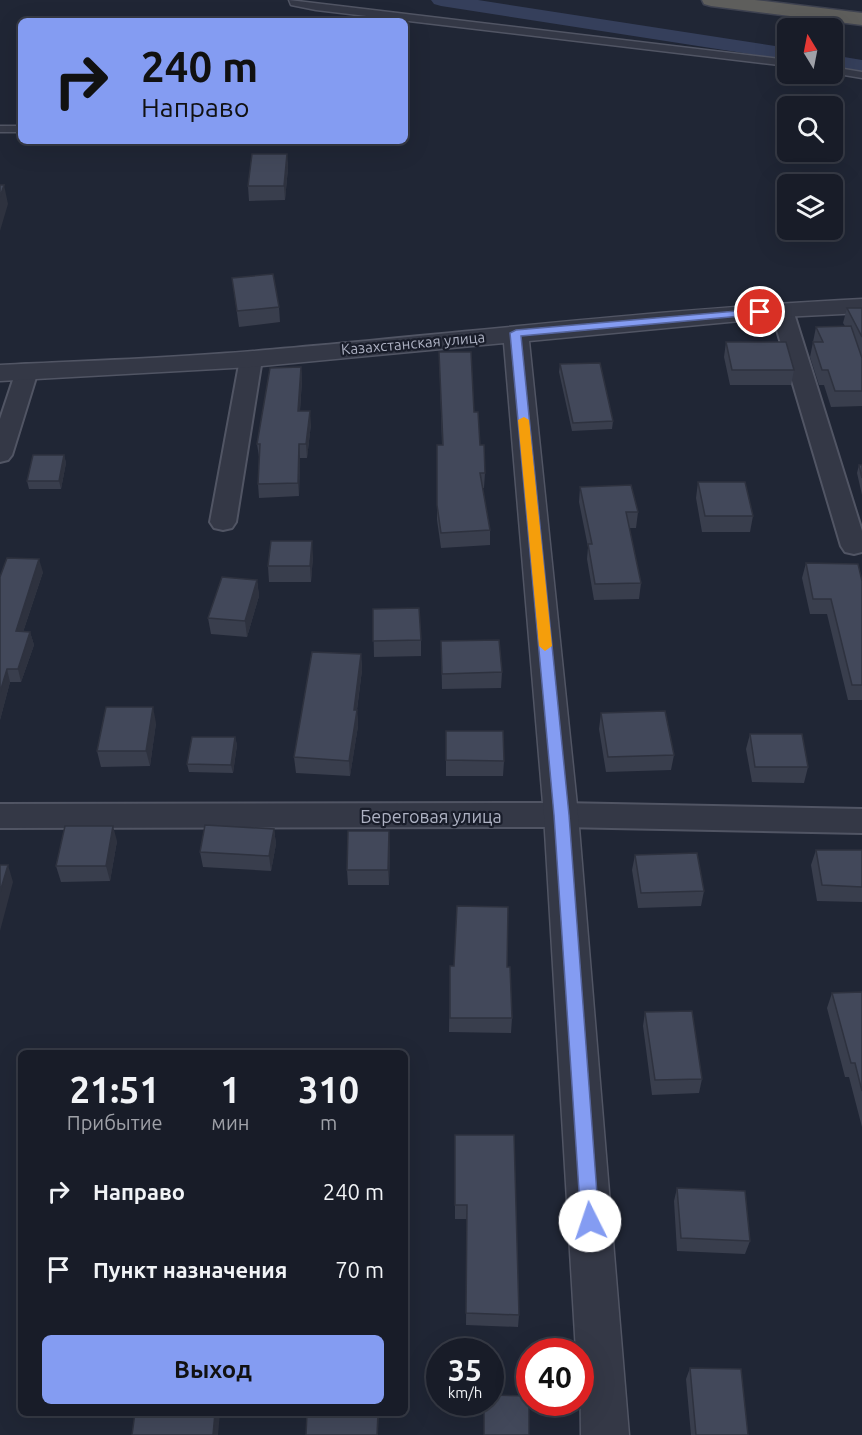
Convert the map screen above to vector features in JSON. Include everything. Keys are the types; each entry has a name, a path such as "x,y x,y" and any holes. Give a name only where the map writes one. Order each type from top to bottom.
{"highway":[{"path":"711,0 862,19"},
{"path":"787,0 862,9"}],"street":[{"name":"Казахстанская улица","path":"0,373 251,358 782,310 862,306"},
{"path":"782,310 854,546"},
{"path":"516,333 561,815 605,1435"},
{"path":"224,522 251,358"},
{"path":"0,455 27,371"},
{"name":"Береговая улица","path":"0,816 561,815 862,820"}],"lane":[{"path":"293,0 294,3 316,7 777,62"},
{"path":"843,72 862,75"},
{"path":"0,129 18,129"}],"building":[{"path":"252,154 287,154 284,186 248,186"},
{"path":"0,185 4,185 0,197"},
{"path":"273,274 279,307 237,311 232,278"},
{"path":"847,308 862,308 862,337"},
{"path":"851,326 862,358 862,391 835,391 828,370 822,370 813,342 823,342 816,327"},
{"path":"726,342 786,342 794,370 732,370"},
{"path":"439,352 471,352 474,412 478,412 480,445 484,445 485,473 480,473 490,530 441,533 437,505 437,445 443,445"},
{"path":"600,363 613,421 573,423 560,364"},
{"path":"301,367 298,411 310,411 306,444 299,444 298,483 258,484 260,444 257,444 270,368"},
{"path":"33,455 64,455 59,481 27,481"},
{"path":"698,482 745,482 753,516 705,516"},
{"path":"631,485 638,512 626,512 641,583 595,584 588,544 592,544 580,487"},
{"path":"271,541 312,541 310,566 268,566"},
{"path":"7,558 39,559 16,631 30,632 18,669 7,669 0,692 0,577"},
{"path":"806,563 858,564 862,581 862,685 852,685 831,599 813,599"},
{"path":"222,577 257,580 245,621 208,618"},
{"path":"419,608 421,640 373,641 373,609"},
{"path":"499,640 502,672 442,674 441,641"},
{"path":"312,652 361,654 354,710 357,710 349,761 294,757"},
{"path":"106,707 153,707 146,751 97,751"},
{"path":"665,711 674,755 608,757 601,713"},
{"path":"446,731 503,731 504,761 446,760"},
{"path":"750,734 802,734 808,767 755,767"},
{"path":"192,737 235,737 231,765 187,764"},
{"path":"205,825 274,829 269,856 200,852"},
{"path":"65,826 113,826 106,866 56,866"},
{"path":"348,831 389,831 388,870 347,870"},
{"path":"816,850 862,850 862,887 822,885"},
{"path":"697,853 704,891 641,893 635,855"},
{"path":"0,865 8,865 0,892"},
{"path":"457,906 508,907 507,967 510,967 512,1018 450,1018 450,966 454,966"},
{"path":"862,992 862,1091 855,1063 851,1063 832,993"},
{"path":"692,1011 702,1079 655,1080 645,1012"},
{"path":"455,1135 514,1135 519,1315 466,1313 467,1205 455,1205"},
{"path":"677,1188 745,1191 750,1241 681,1238"},
{"path":"690,1368 741,1369 748,1435 696,1435"},
{"path":"504,1395 516,1396 516,1416 529,1416 529,1435 484,1435 484,1416 504,1416"},
{"path":"135,1416 215,1416 213,1435 132,1435"},
{"path":"307,1416 378,1416 377,1435 306,1435"}],"waterway":[{"path":"441,0 777,52"},
{"path":"843,63 862,66"}],"slow traffic":[{"path":"524,420 545,646"}],"route":[{"path":"590,1221 561,815 516,333 760,312"}]}
